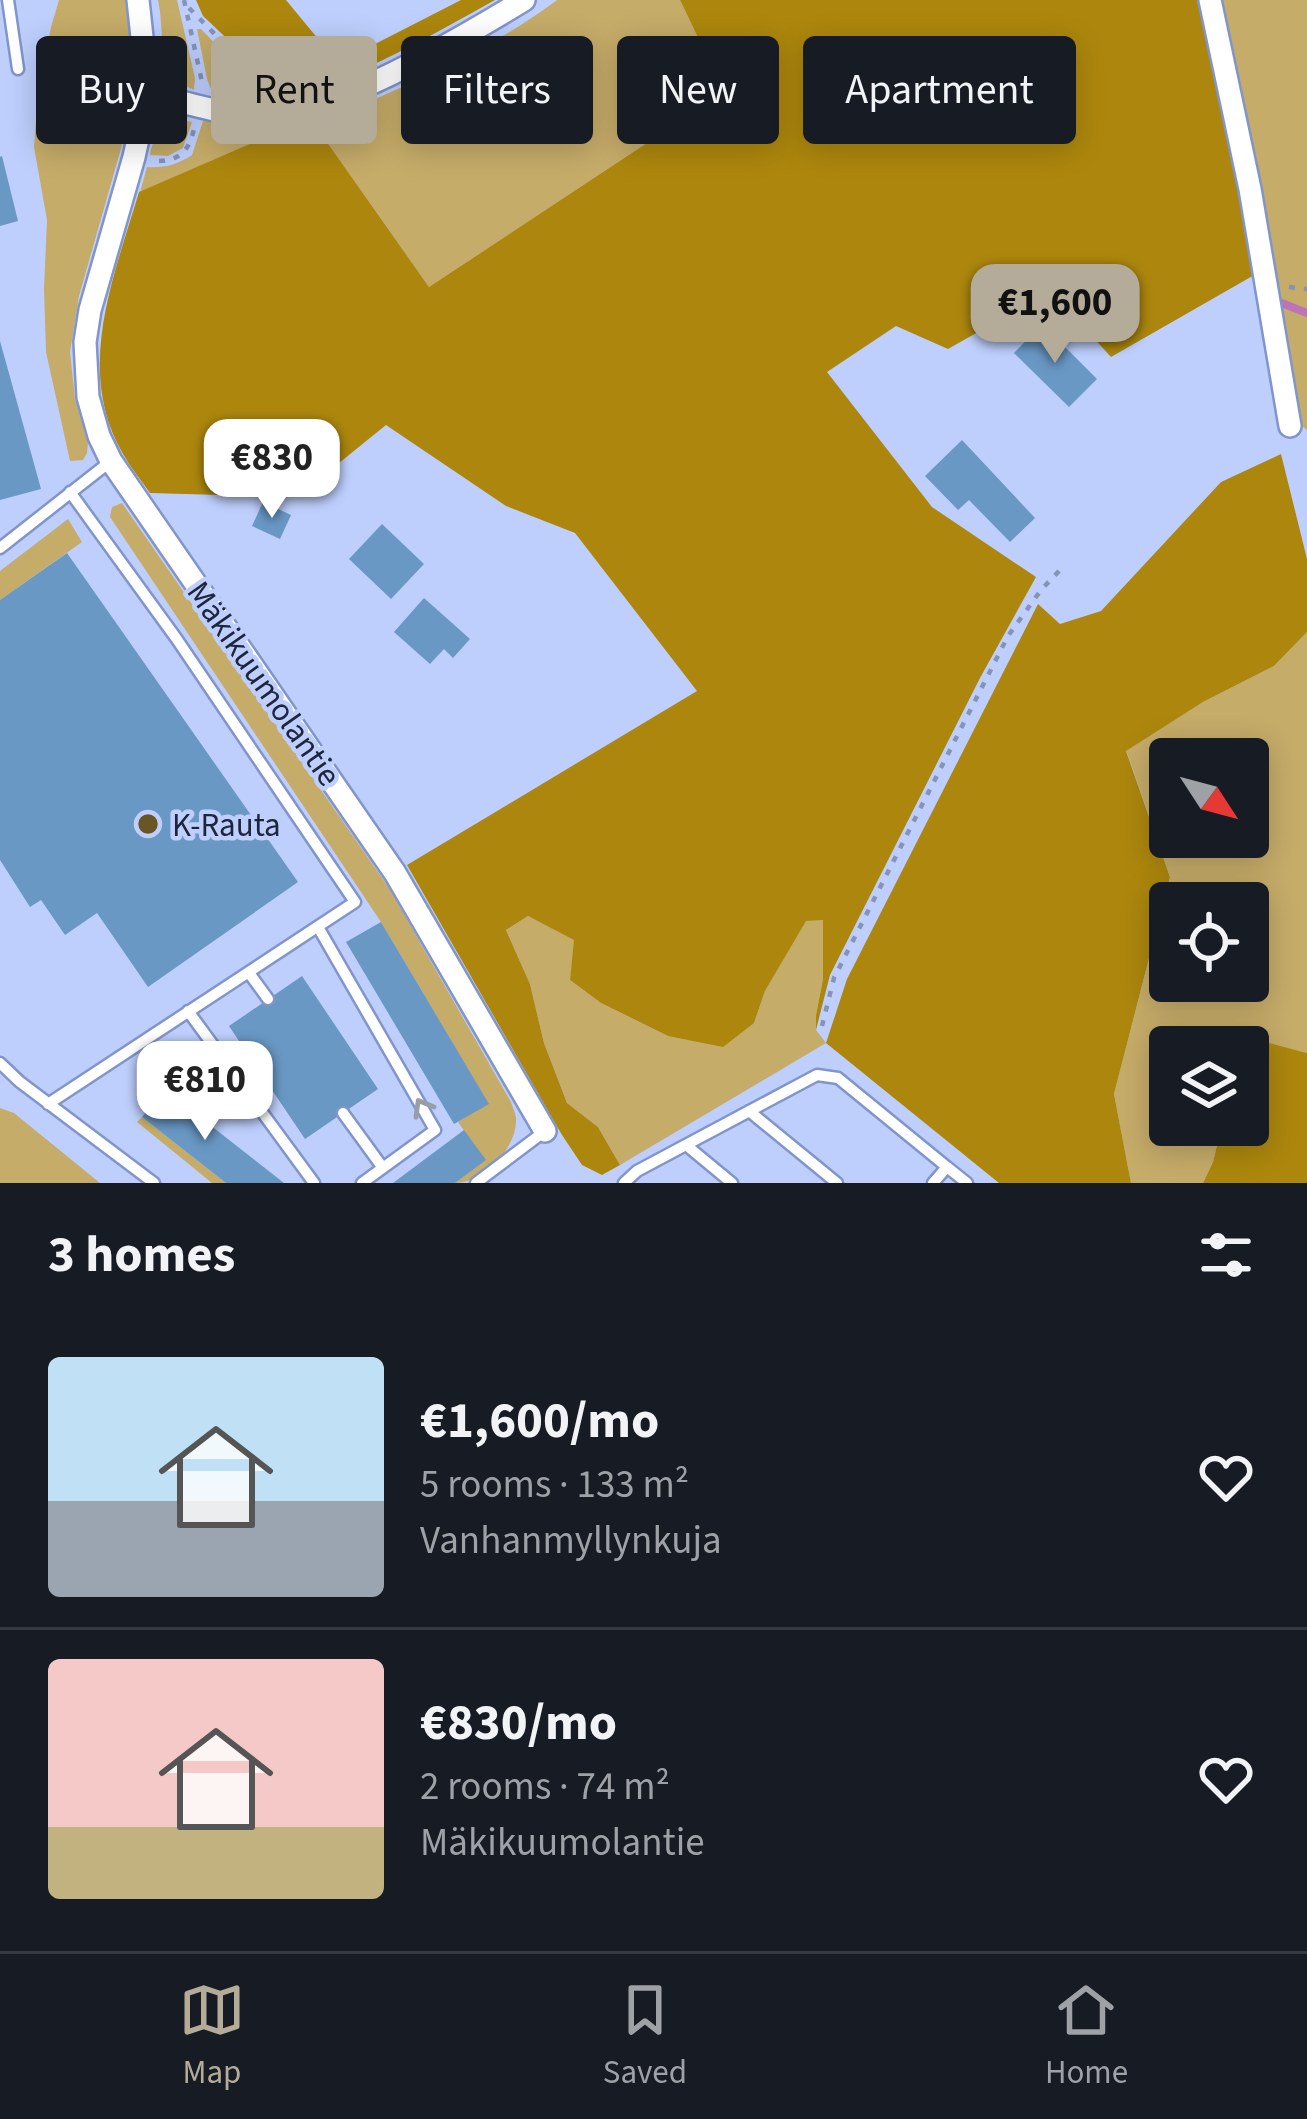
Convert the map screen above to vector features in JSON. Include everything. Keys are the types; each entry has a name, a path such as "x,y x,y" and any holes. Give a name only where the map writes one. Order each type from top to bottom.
{"street":[{"name":"Mäkikuumolantie","path":"138,0 142,36"},
{"path":"377,80 524,0"},
{"path":"1210,0 1250,189 1290,426"},
{"name":"Mäkikuumolantie","path":"137,144 85,342 88,397 99,436 111,461 385,857 545,1131"}],"lane":[{"path":"8,0 18,69"},
{"path":"0,548 111,461"},
{"path":"48,1104 355,902 176,638 70,492"},
{"path":"318,927 435,1130 362,1183"},
{"path":"249,973 268,999"},
{"path":"188,1011 314,1183"},
{"path":"0,1063 154,1183"},
{"path":"624,1183 637,1171 818,1075 838,1078 967,1183"},
{"path":"749,1112 837,1183"},
{"path":"343,1113 382,1168"},
{"path":"476,1183 545,1131"},
{"path":"686,1145 732,1183"},
{"path":"933,1183 946,1167"}],"path":[{"path":"185,3 214,36"},
{"path":"822,1026 834,978 1008,636 1061,569"}],"shaded area":[{"path":"59,0 129,0 133,36 49,36"},
{"path":"158,0 177,0 185,36 162,36"},
{"path":"196,0 286,0 316,36 224,36 203,16"},
{"path":"461,0 495,0 429,36 401,36 401,51 377,63 377,43"},
{"path":"557,0 680,0 697,36 617,36 617,144 645,144 429,287 328,144 377,144 377,98 401,87 401,144 593,144 593,36 501,36"},
{"path":"680,0 1197,0 1256,274 1111,357 1051,291 948,349 896,326 827,372 932,507 1036,577 830,975 816,1030 823,979 823,920 806,921 765,991 754,1023 723,1047 668,1036 601,1003 570,980 574,940 528,916 506,930 530,984 544,1043 567,1103 598,1127 620,1165 602,1175 582,1165 562,1135 407,865 697,691 575,533 506,506 386,425 297,497 150,493 123,454 109,422 100,357 110,290 139,192 250,144 328,144 429,287 645,144 779,144 779,36 697,36"},
{"path":"1219,0 1307,0 1307,430 1303,427"},
{"path":"197,29 211,39 211,89"},
{"path":"187,43 195,78 194,90 187,86"},
{"path":"203,121 211,122 211,144 250,144 140,192 147,167 170,165 192,155"},
{"path":"36,122 36,144 122,144 79,296 70,352 75,399 88,442 83,460 70,461 46,352 47,220 34,147"},
{"path":"153,144 184,144 168,156 150,155"},
{"path":"1281,454 1307,559 1307,632 1274,666 1203,702 1126,751 1149,817 1149,858 1163,858 1170,877 1169,882 1149,882 1149,958 1114,1094 1131,1183 999,1183 826,1043 847,979 1038,604 1060,624 1101,611 1221,482"},
{"path":"122,503 389,888 511,1102 516,1119 510,1144 475,1178 455,1183 485,1160 458,1122 488,1103 381,922 110,517 112,507"},
{"path":"68,519 82,542 0,600 0,571"},
{"path":"1307,632 1307,1053 1269,1044 1269,1026 1149,1026 1149,1146 1217,1146 1203,1183 1131,1183 1114,1094 1149,958 1149,1002 1269,1002 1269,882 1169,882 1163,858 1269,858 1269,738 1149,738 1149,816 1126,750 1203,702 1274,666"},
{"path":"528,916 575,940 570,980 601,1003 668,1036 754,1023 765,991 806,920 823,920 823,979 816,1030 826,1043 620,1165 598,1127 567,1103 544,1043 530,984 506,930"},
{"path":"1269,1043 1307,1053 1307,1183 1203,1183 1217,1146 1269,1146"},
{"path":"0,1108 14,1113 100,1183 0,1183"},
{"path":"142,1117 226,1183 212,1183 137,1122"}],"building":[{"path":"0,157 18,221 0,226"},
{"path":"1042,324 1097,379 1069,407 1014,353"},
{"path":"0,341 41,489 0,500"},
{"path":"962,440 1035,518 1010,542 969,500 958,510 925,476"},
{"path":"263,502 291,515 280,539 252,526"},
{"path":"382,524 424,564 391,599 349,559"},
{"name":"K-Rauta","path":"67,553 298,882 148,987 97,913 65,935 41,900 30,907 0,860 0,600"},
{"path":"424,598 470,639 453,658 444,649 430,664 394,632"},
{"path":"381,922 489,1104 454,1124 346,942"},
{"path":"302,976 378,1089 305,1139 229,1026"},
{"path":"164,1089 284,1183 226,1183 142,1117"},
{"path":"464,1130 486,1160 455,1183 393,1183"}],"waterway":[{"path":"1279,302 1307,313"}],"place":[{"name":"K-Rauta","path":"148,824"}]}
